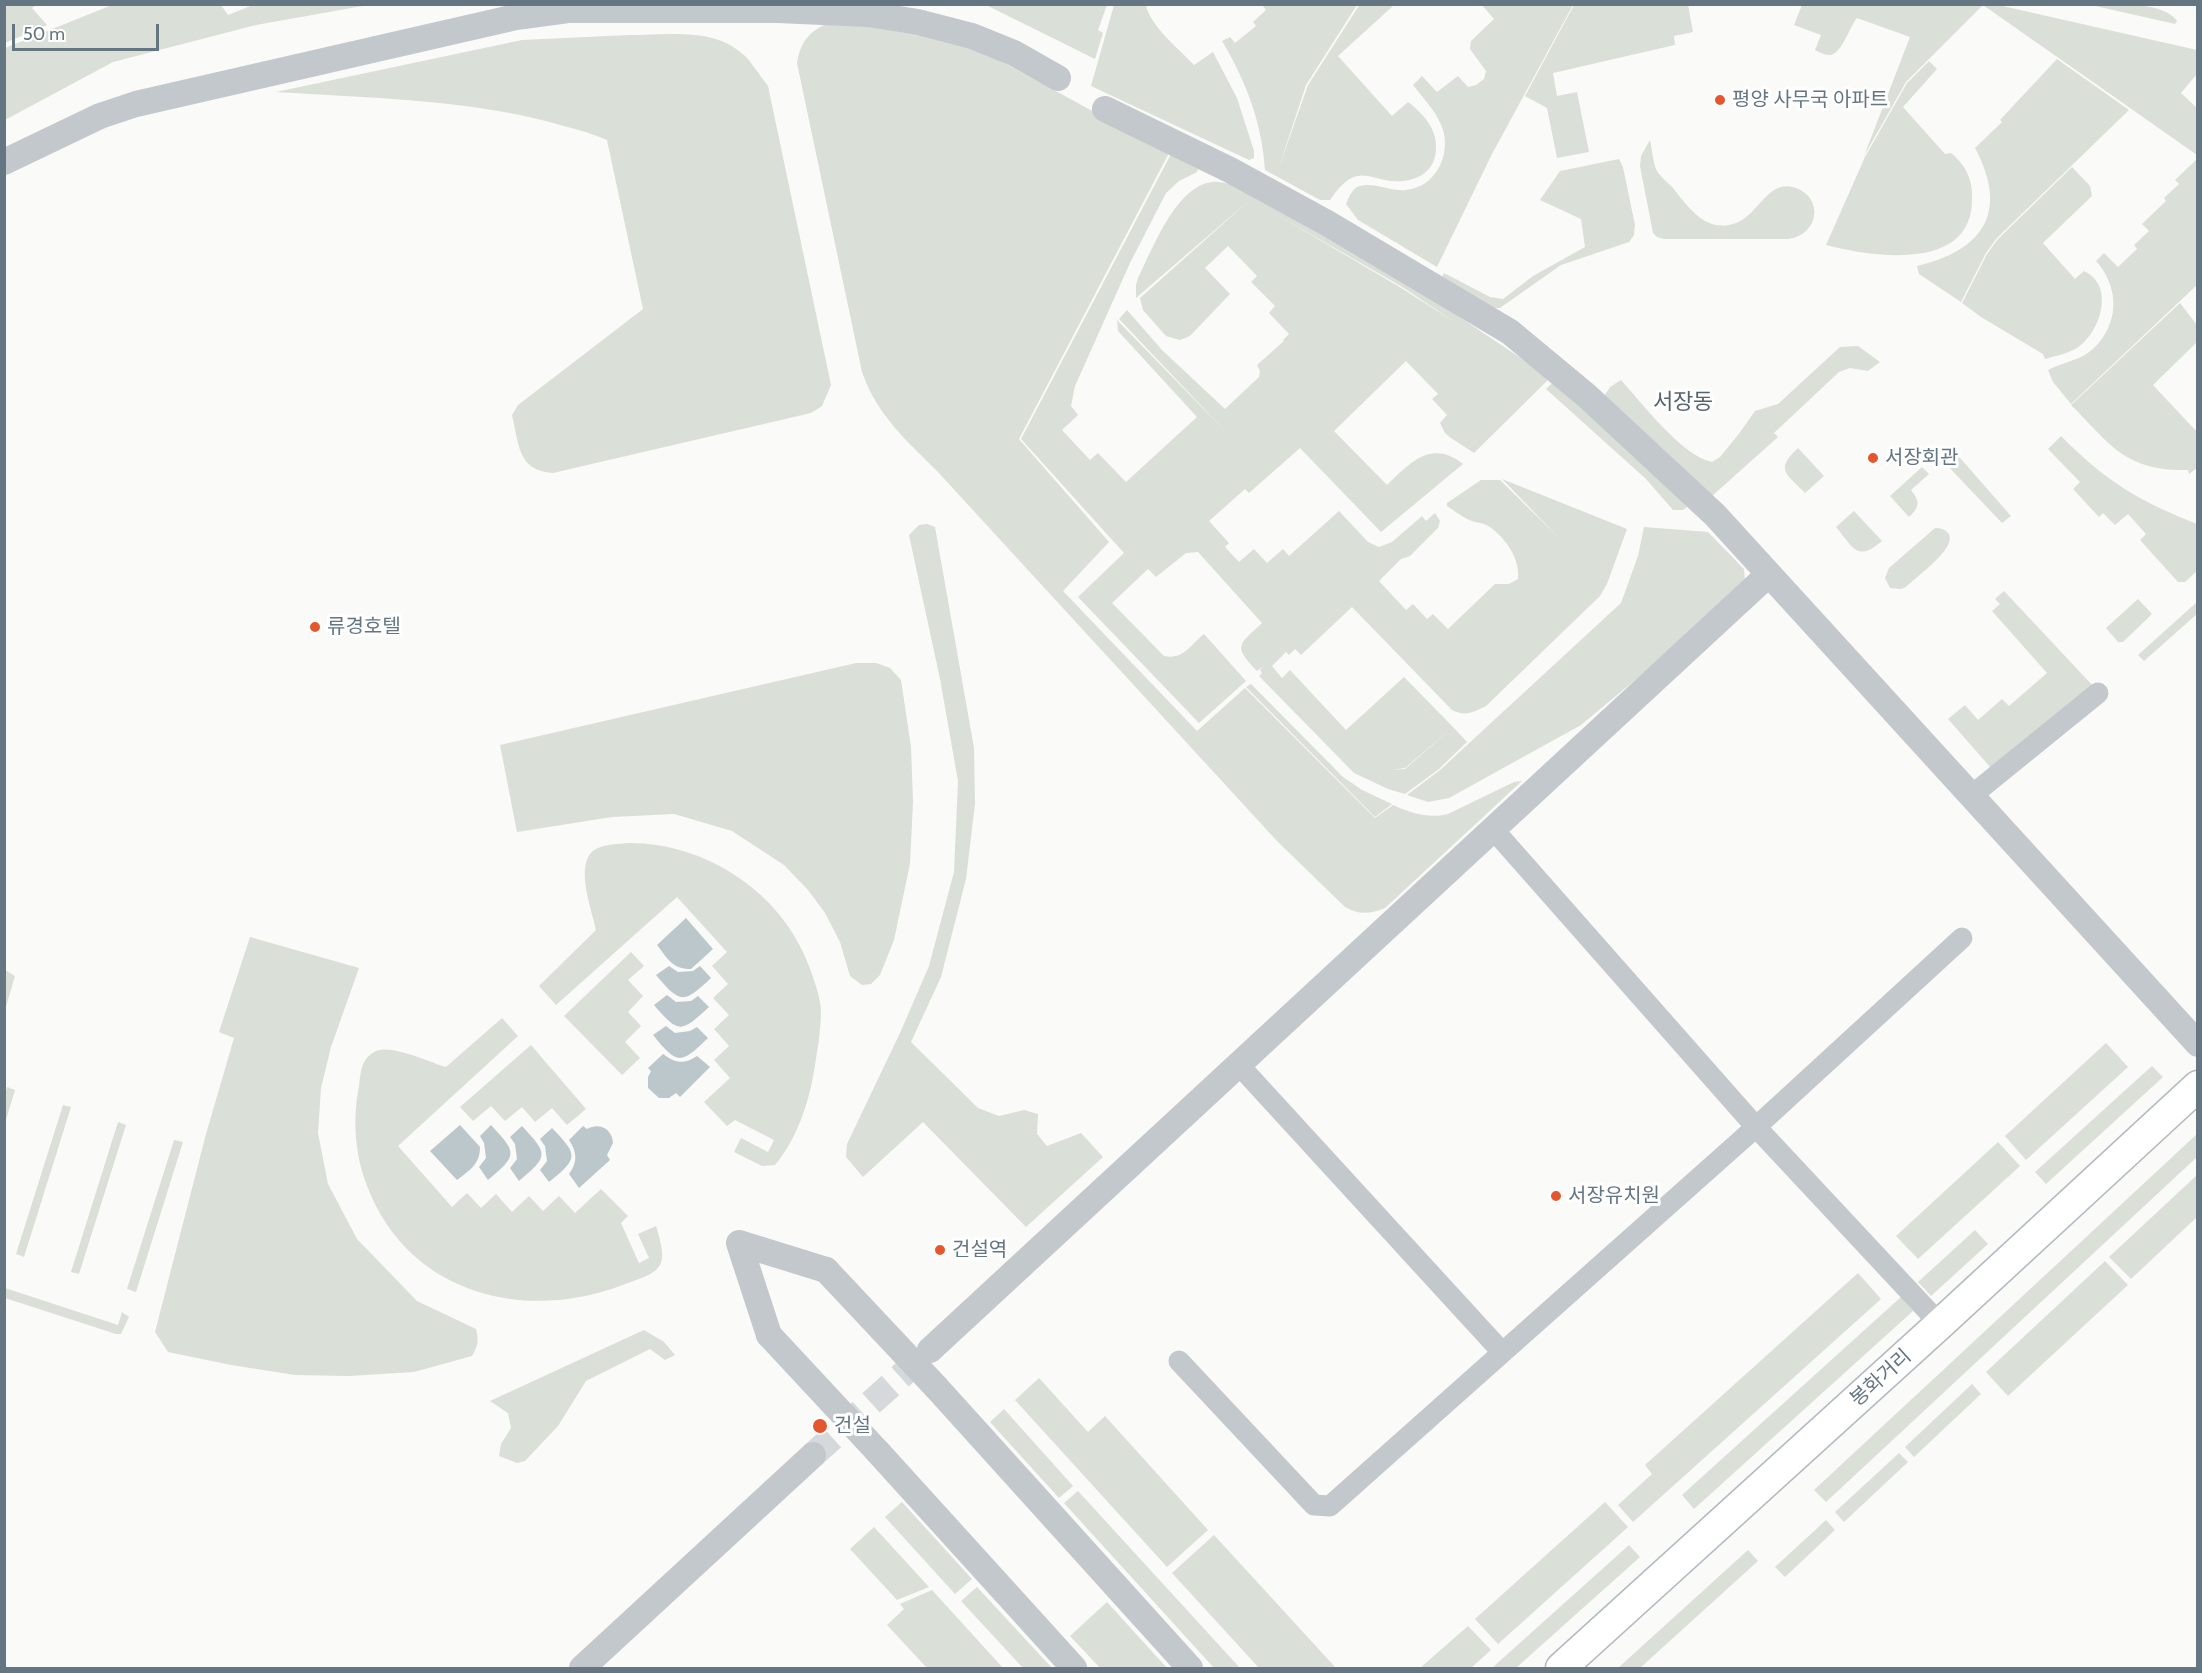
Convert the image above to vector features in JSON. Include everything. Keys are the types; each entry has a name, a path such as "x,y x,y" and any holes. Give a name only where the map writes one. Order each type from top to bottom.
{"main road":[{"name":"봉화거리","path":"1562,1668 2198,1086"}],"street":[{"path":"4,162 100,116 136,104 516,17 567,10 778,10 868,14 918,22 972,36 1014,53 1058,78"},
{"path":"1105,109 1230,170 1327,223 1510,332 1587,396 1715,515 2198,1044"},
{"path":"930,1350 1769,574"},
{"path":"1971,796 2098,693"},
{"path":"1493,829 1756,1127 1940,1324"},
{"path":"1179,1361 1314,1505 1330,1506 1756,1127 1962,938"},
{"path":"1239,1064 1502,1352"},
{"path":"1074,1668 769,1335 739,1243 826,1270 936,1387 1190,1668"},
{"path":"582,1668 813,1455"}],"shaded area":[{"path":"5,4 36,5 32,8 47,25 5,43"},
{"path":"1360,4 1394,5 1338,56 1392,116 1408,102 1428,122 1434,134 1436,148 1435,158 1426,172 1403,181 1367,176 1353,177 1338,189 1330,200 1320,200 1265,170 1260,136 1251,103 1222,41 1230,37 1235,43 1256,26 1253,22 1266,10 1262,5 1357,5 1306,85 1278,170 1308,85"},
{"path":"2124,4 2150,7 2161,10 2177,21 2175,24 2091,5"},
{"path":"112,5 221,5 228,15 253,5 368,5 256,25 113,62 5,120 5,48"},
{"path":"986,5 1107,5 1098,30 1103,33 1095,59"},
{"path":"1114,5 1146,5 1159,29 1194,65 1213,52 1237,98 1254,151 1254,158 1249,160 1091,86"},
{"path":"1482,5 1573,5 1492,154 1437,267 1358,220 1346,204 1357,187 1371,185 1400,190 1417,188 1426,183 1439,168 1445,148 1442,127 1433,110 1413,85 1422,76 1437,92 1458,76 1468,87 1484,79 1486,71 1470,49 1471,41 1494,19"},
{"path":"1574,5 1688,5 1693,32 1674,36 1675,45 1553,73 1557,96 1577,92 1589,152 1557,158 1547,108 1525,96"},
{"path":"1802,5 1983,5 1906,82 1864,156 1910,37 1857,18 1837,51 1829,55 1815,50 1821,35 1794,25"},
{"path":"1983,5 1998,5 2197,50 2197,74 2181,93 2197,108 2197,155"},
{"path":"833,21 968,43 1169,153 1019,439 1109,542 1063,591 1197,731 1245,688 1375,818 1393,805 1420,814 1434,816 1448,814 1514,782 1522,781 1385,908 1365,913 1345,907 1277,841 884,414 862,372 797,63 801,48 808,36"},
{"path":"629,35 692,35 722,41 736,48 748,59 768,86 831,385 822,406 811,413 553,473 541,471 532,467 522,454 512,415 518,405 643,309 607,140 550,122 483,108 276,92 522,40"},
{"path":"2057,59 2129,110 1997,238 1986,253 1961,302 1919,274 1917,266 1959,250 1974,239 1984,225 1989,209 1990,191 1985,171 1975,148 2002,122 2000,120"},
{"path":"1929,61 1937,69 1903,107 1945,154 1951,153 1965,169 1970,180 1972,194 1967,224 1955,240 1937,249 1916,254 1868,253 1826,245 1865,157 1907,83"},
{"path":"1650,140 1657,171 1692,211 1707,222 1716,225 1736,223 1751,213 1771,193 1786,186 1805,193 1811,200 1814,207 1812,224 1798,236 1788,239 1664,239 1657,237 1653,233 1640,166 1641,156"},
{"path":"1171,154 1198,169 1197,172 1179,181 1166,193 1130,263 1075,386 1071,406 1078,415 1062,430 1090,460 1098,453 1126,482 1197,417 1118,331 1117,320 1227,433 1119,319 1127,310 1162,350 1225,409 1259,377 1260,371 1257,365 1289,334 1269,313 1275,306 1251,282 1257,276 1228,246 1205,268 1230,294 1190,336 1180,340 1166,336 1143,310 1140,298 1251,199 1136,298 1138,278 1158,236 1176,207 1199,186 1220,182 1244,189 1409,283 1549,379 1474,453 1445,433 1440,423 1447,415 1432,399 1438,394 1406,361 1334,431 1387,485 1413,462 1431,454 1451,457 1463,464 1381,532 1300,448 1249,493 1245,489 1209,521 1229,543 1225,547 1239,562 1254,549 1267,563 1283,549 1289,556 1339,511 1368,542 1379,547 1392,542 1422,516 1426,521 1435,513 1440,521 1438,528 1410,556 1401,559 1379,581 1406,610 1413,604 1427,619 1433,614 1448,629 1495,584 1509,584 1518,579 1514,556 1501,537 1488,526 1469,520 1447,506 1447,503 1481,480 1500,480 1559,538 1502,479 1627,529 1607,584 1600,596 1486,706 1473,712 1461,713 1452,710 1352,607 1301,655 1295,649 1289,655 1286,652 1272,666 1282,678 1290,670 1346,730 1404,677 1453,727 1467,742 1439,769 1405,794 1388,789 1354,773 1259,676 1264,666 1257,671 1244,656 1242,646 1248,636 1262,623 1198,552 1186,553 1156,577 1148,569 1112,603 1164,656 1182,654 1204,634 1246,681 1199,723 1078,597 1124,553 1021,439","holes":["1274,213 1404,288 1456,323","1453,727 1405,769 1391,770 1405,768"]},
{"path":"1619,159 1623,167 1635,225 1634,235 1629,242 1561,265 1500,308 1494,308 1440,281 1444,273 1490,297 1503,299 1533,276 1585,247 1581,219 1540,200 1560,171"},
{"path":"2197,159 2197,285 2071,404 2053,382 2048,370 2089,352 2109,327 2112,316 2112,293 2104,271 2096,261 2104,253 2118,267 2137,249 2134,245 2149,231 2142,224 2166,201 2164,198 2179,184 2175,180"},
{"path":"2072,167 2090,186 2092,196 2043,243 2075,279 2084,271 2094,278 2100,287 2101,310 2092,332 2077,348 2045,359 2043,354 1962,303 1987,254 1998,239"},
{"path":"2180,303 2197,325 2197,342 2153,385 2197,432 2197,468 2189,474 2188,470 2149,466 2134,461 2109,444 2071,405"},
{"path":"1858,346 1880,362 1868,371 1850,368 1839,372 1774,433 1778,437 1712,496 1662,448 1603,398 1610,387 1621,380 1651,414 1688,450 1712,462 1720,457 1755,411 1778,404 1840,347"},
{"path":"1553,382 1647,463 1687,507 1683,510 1673,510 1646,479 1546,389"},
{"path":"2061,436 2108,478 2157,507 2197,524 2197,571 2185,582 2178,582 2140,540 2146,534 2128,514 2115,525 2103,513 2099,517 2073,489 2080,482 2048,449"},
{"path":"1798,448 1824,476 1805,493 1789,476 1785,467 1786,462"},
{"path":"1954,451 2011,516 2002,523 1943,461"},
{"path":"1922,467 1929,474 1911,490 1918,504 1909,517 1890,496"},
{"path":"1854,511 1882,541 1867,551 1856,550 1836,527"},
{"path":"927,524 935,527 974,748 975,804 966,879 941,977 911,1042 978,1108 999,1116 1024,1110 1038,1114 1037,1134 1047,1146 1081,1133 1103,1157 1026,1227 923,1122 863,1177 846,1157 847,1144 929,966 954,872 958,781 940,679 909,535 919,525"},
{"path":"1644,527 1708,532 1744,569 1745,581 1737,595 1581,725 1449,798 1428,802 1407,795 1440,770 1621,603 1638,556"},
{"path":"1935,528 1948,533 1950,539 1942,554 1906,587 1890,588 1885,578 1889,568"},
{"path":"2004,591 2094,687 1991,768 1948,719 1965,705 1978,720 2002,699 2009,706 2047,673 1992,611 2000,604 1995,599"},
{"path":"2138,599 2152,614 2123,642 2118,642 2106,628"},
{"path":"2197,602 2197,614 2144,661 2138,655"},
{"path":"856,663 876,663 890,668 901,680 911,747 913,802 910,864 894,940 880,975 871,984 862,985 850,976 840,942 825,913 808,890 784,865 732,831 674,814 612,817 517,832 500,745"},
{"path":"1251,684 1343,777 1362,790 1392,804 1375,817 1246,687"},
{"path":"629,843 658,845 686,852 738,877 761,895 780,916 797,940 809,966 821,1010 813,1078 802,1118 790,1143 775,1165 762,1166 734,1152 741,1138 768,1152 774,1140 735,1120 727,1126 704,1102 730,1078 714,1060 729,1046 714,1029 729,1015 713,998 728,984 712,966 727,952 677,897 556,1005 539,986 596,930 586,886 586,864 589,855 600,847"},
{"path":"686,918 713,949 691,969 675,965 657,945"},
{"path":"250,937 359,968 331,1047 321,1088 318,1133 328,1184 357,1239 417,1301 476,1329 477,1343 472,1356 414,1372 350,1376 295,1375 168,1352 155,1332 206,1134 234,1038 219,1032"},
{"path":"631,952 644,966 628,980 643,996 628,1012 641,1026 625,1042 640,1058 622,1075 564,1016"},
{"path":"669,966 678,972 693,971 700,966 711,978 688,996 677,996 656,975"},
{"path":"5,970 15,976 5,1010"},
{"path":"667,995 676,1002 691,1001 698,996 709,1007 692,1022 680,1027 669,1021 654,1005"},
{"path":"502,1018 518,1036 398,1146 452,1207 467,1193 481,1208 496,1194 512,1212 529,1196 543,1211 559,1196 575,1213 601,1189 628,1216 621,1223 639,1263 649,1258 638,1234 656,1226 662,1261 659,1267 645,1277 583,1296 546,1301 509,1299 474,1290 442,1276 413,1255 389,1227 370,1193 358,1154 355,1127 360,1076 367,1057 376,1051 391,1050 411,1054 446,1067"},
{"path":"666,1026 675,1033 690,1031 697,1027 708,1038 692,1053 680,1058 668,1052 653,1035"},
{"path":"2106,1043 2128,1067 2026,1160 2005,1136"},
{"path":"531,1045 586,1109 567,1125 552,1108 535,1122 522,1107 505,1121 491,1106 473,1121 460,1107"},
{"path":"663,1054 680,1062 697,1056 710,1067 680,1097 676,1093 669,1098 659,1098 648,1088 648,1077 651,1071 648,1068"},
{"path":"2152,1066 2163,1077 2046,1184 2035,1172"},
{"path":"7,1087 15,1090 5,1123 5,1094"},
{"path":"63,1105 71,1107 24,1257 16,1254"},
{"path":"118,1122 126,1125 79,1274 71,1272"},
{"path":"460,1125 480,1147 480,1153 470,1170 457,1180 430,1151"},
{"path":"491,1125 506,1142 510,1154 505,1165 488,1180 479,1167 486,1158 484,1143 480,1136"},
{"path":"522,1126 537,1143 542,1155 536,1166 519,1181 510,1168 517,1159 515,1144 510,1137"},
{"path":"583,1126 587,1129 596,1126 604,1128 610,1134 613,1143 607,1155 610,1160 579,1188 569,1174 575,1157 569,1140"},
{"path":"552,1128 567,1144 572,1156 566,1167 549,1182 540,1170 547,1161 545,1146 540,1139"},
{"path":"2197,1134 2197,1157 1826,1502 1814,1490"},
{"path":"174,1140 183,1142 136,1292 127,1289"},
{"path":"1998,1142 2020,1166 1918,1259 1896,1236"},
{"path":"2197,1175 2197,1217 2131,1279 2109,1257"},
{"path":"1975,1230 1988,1244 1931,1296 1918,1282"},
{"path":"2105,1261 2128,1285 2008,1396 1986,1372"},
{"path":"1858,1273 1881,1299 1633,1522 1618,1505 1652,1474 1645,1465"},
{"path":"5,1288 118,1325 122,1312 129,1317 121,1334 116,1334 5,1298"},
{"path":"1901,1297 1913,1311 1694,1509 1682,1495"},
{"path":"644,1330 664,1342 675,1355 665,1360 650,1349 586,1381 558,1426 525,1461 517,1463 499,1456 501,1444 511,1428 508,1413 490,1401"},
{"path":"1039,1378 1088,1432 1105,1416 1208,1530 1167,1567 1015,1400"},
{"path":"1972,1384 1981,1394 1914,1457 1905,1447"},
{"path":"1004,1409 1073,1486 1059,1498 990,1422"},
{"path":"1899,1453 1908,1462 1844,1522 1835,1512"},
{"path":"1078,1491 1240,1668 1214,1668 1064,1503"},
{"path":"902,1502 972,1579 955,1594 885,1517"},
{"path":"1605,1502 1628,1527 1498,1644 1475,1619"},
{"path":"1826,1520 1835,1530 1785,1577 1775,1567"},
{"path":"874,1527 929,1587 897,1600 850,1549"},
{"path":"1214,1535 1336,1668 1259,1668 1172,1573"},
{"path":"1629,1545 1640,1557 1516,1668 1492,1668"},
{"path":"1748,1550 1758,1561 1640,1668 1618,1668"},
{"path":"977,1587 1052,1668 1023,1668 961,1601"},
{"path":"932,1590 1003,1668 927,1668 887,1625 904,1609 900,1604"},
{"path":"1107,1602 1167,1668 1100,1668 1070,1636"},
{"path":"1468,1626 1491,1650 1471,1668 1420,1668"}],"tunnel":[{"path":"813,1455 930,1350"}],"place":[{"name":"평양 사무국 아파트","path":"1720,100"},
{"name":"서장회관","path":"1873,458"},
{"name":"류경호텔","path":"315,627"},
{"name":"서장유치원","path":"1556,1196"},
{"name":"건설역","path":"940,1250"},
{"name":"건설","path":"820,1426"}],"district":[{"name":"서장동","path":"1683,403"}]}
